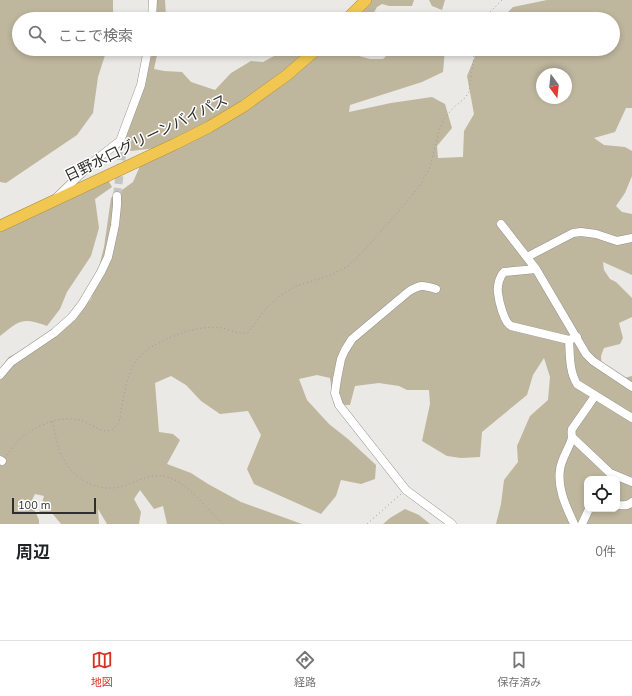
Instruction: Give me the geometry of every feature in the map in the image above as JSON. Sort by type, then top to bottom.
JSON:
[{"type":"highway","points":[[354,12],[366,0]]},
{"type":"highway","name":"日野水口グリーンバイパス","points":[[0,226],[209,127],[244,106],[287,75],[309,56]]},
{"type":"street","points":[[153,12],[154,0]]},
{"type":"street","points":[[54,200],[93,162],[122,144],[141,85],[147,56]]},
{"type":"street","points":[[0,375],[11,362],[54,333],[68,321],[82,304],[108,257],[115,225],[117,205],[116,196]]},
{"type":"street","points":[[501,224],[536,269],[572,338],[593,361],[632,387]]},
{"type":"street","points":[[527,257],[572,233],[581,232],[596,234],[617,241],[632,238]]},
{"type":"street","points":[[536,269],[502,273],[498,293],[506,323],[511,326],[572,338]]},
{"type":"street","points":[[436,289],[423,285],[416,286],[352,339],[341,359],[335,393],[339,405],[406,490],[452,524]]},
{"type":"street","points":[[572,338],[570,364],[577,384],[632,418]]},
{"type":"street","points":[[574,524],[564,501],[559,480],[560,470],[572,437],[572,429],[595,396]]},
{"type":"street","points":[[572,437],[610,472],[632,482]]},
{"type":"street","points":[[620,505],[627,506],[632,502]]},
{"type":"street","points":[[582,524],[588,512]]},
{"type":"path","points":[[490,12],[502,0]]},
{"type":"path","points":[[1,460],[20,440],[35,428],[52,422],[66,419],[78,419],[102,431],[107,432],[113,430],[119,423],[129,376],[133,365],[146,351],[162,341],[183,332],[208,327],[221,328],[243,334],[248,333],[266,308],[280,296],[296,286],[331,275],[348,266],[359,256],[421,184],[430,167],[439,130],[444,119],[469,92],[474,56]]},
{"type":"path","points":[[52,422],[59,450],[67,464],[81,479],[94,486],[110,488],[120,487],[152,476],[167,477],[183,486],[222,524]]},
{"type":"path","points":[[367,524],[406,490]]},
{"type":"shaded area","points":[[0,0],[113,0],[113,12],[12,12],[12,56],[105,56],[98,77],[93,113],[77,135],[6,183],[0,182]]},
{"type":"shaded area","points":[[155,0],[165,0],[166,12],[155,12]]},
{"type":"shaded area","points":[[371,0],[414,0],[412,6],[389,6],[382,4],[377,7],[374,12],[359,12]]},
{"type":"shaded area","points":[[429,0],[445,0],[442,10],[432,6]]},
{"type":"shaded area","points":[[547,0],[632,0],[632,108],[626,108],[615,132],[594,138],[604,145],[625,147],[632,151],[632,176],[625,193],[616,206],[622,212],[632,214],[632,275],[603,262],[604,270],[610,279],[616,282],[632,298],[632,317],[619,323],[623,338],[620,344],[604,348],[601,356],[602,371],[616,380],[632,376],[632,524],[496,524],[501,504],[504,480],[518,462],[517,446],[530,416],[548,400],[550,377],[544,358],[533,375],[527,395],[482,432],[480,457],[461,458],[447,456],[422,441],[430,404],[429,390],[407,390],[399,386],[379,383],[355,386],[350,405],[334,405],[330,378],[317,375],[299,379],[307,400],[329,424],[376,465],[375,479],[361,484],[341,480],[336,496],[321,514],[254,484],[247,469],[261,435],[248,411],[220,414],[201,401],[186,385],[171,376],[155,383],[159,432],[173,434],[180,440],[167,464],[191,473],[241,502],[302,524],[167,524],[163,506],[154,509],[140,490],[134,499],[141,512],[139,524],[107,524],[98,509],[99,524],[61,524],[52,513],[39,513],[44,496],[35,494],[31,502],[39,520],[39,524],[0,524],[0,369],[9,357],[60,331],[91,299],[104,247],[111,198],[133,182],[140,166],[168,151],[310,56],[359,56],[370,59],[383,59],[386,56],[444,56],[443,72],[422,82],[350,105],[349,112],[391,103],[432,97],[445,104],[452,128],[437,146],[438,158],[463,157],[464,131],[474,114],[467,76],[475,56],[620,56],[620,12],[508,12],[513,7]]},
{"type":"shaded area","points":[[152,56],[157,56],[154,69],[182,72],[191,82],[215,90],[231,73],[251,61],[263,62],[274,56],[303,56],[275,80],[238,106],[156,148],[131,151],[126,148],[122,140]]},
{"type":"shaded area","points":[[108,180],[112,187],[95,199],[99,228],[91,256],[67,292],[60,309],[47,326],[26,321],[17,323],[0,336],[0,232]]},
{"type":"shaded area","points":[[405,509],[419,515],[430,524],[383,524]]},
{"type":"tunnel","points":[[117,196],[123,146]]}]
